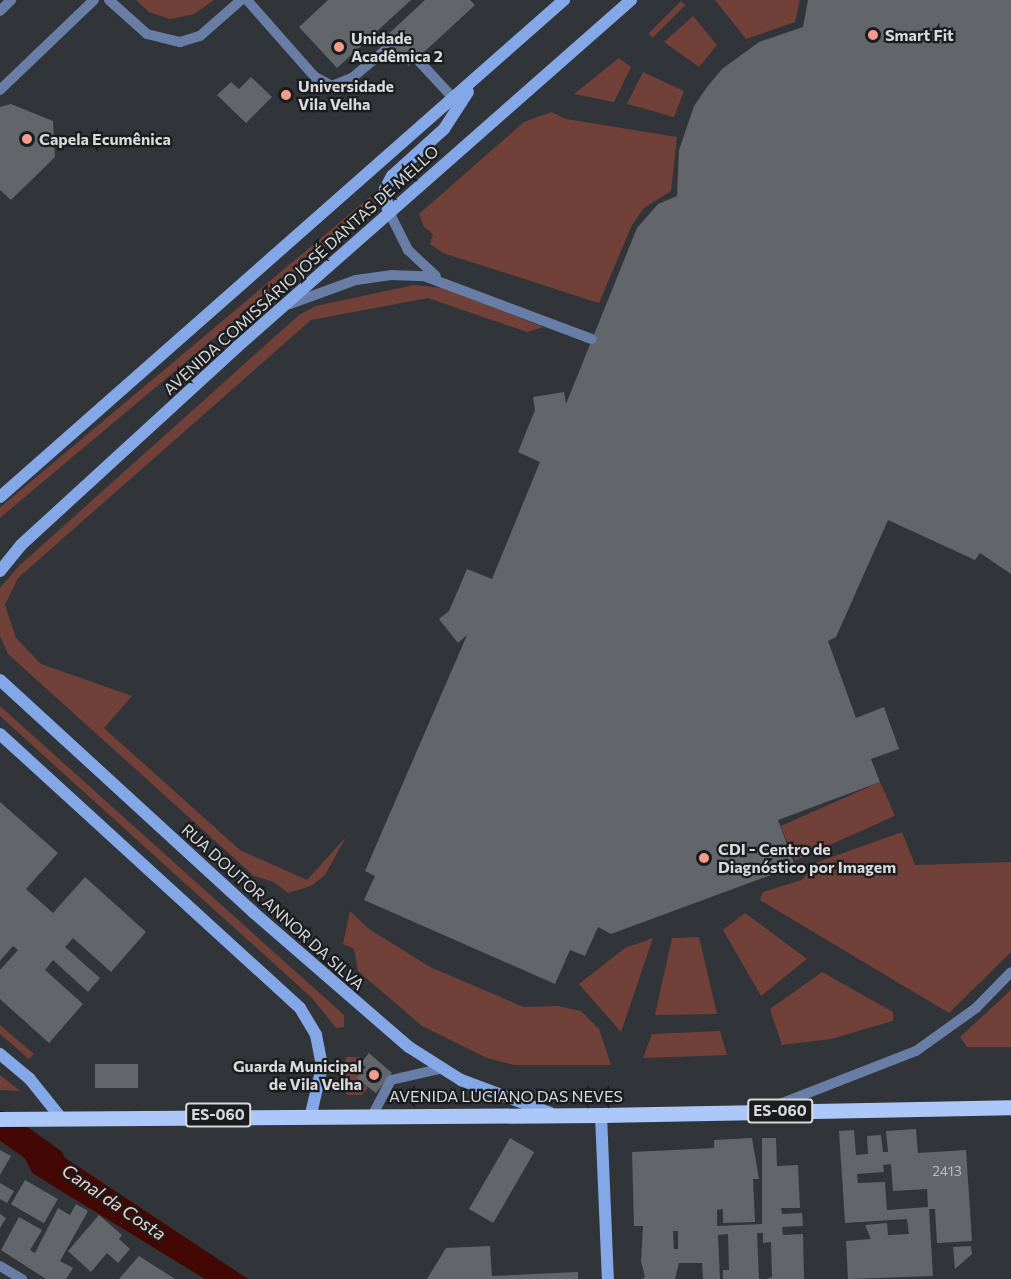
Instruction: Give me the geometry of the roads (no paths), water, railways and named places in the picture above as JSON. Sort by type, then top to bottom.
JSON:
[{"type":"main road","name":"AVENIDA COMISSÁRIO JOSÉ DANTAS DE MELLO","points":[[0,497],[471,86],[564,0]]},
{"type":"main road","name":"AVENIDA COMISSÁRIO JOSÉ DANTAS DE MELLO","points":[[0,571],[21,545],[388,210],[631,0]]},
{"type":"main road","points":[[388,210],[384,189],[392,176],[444,129],[471,86]]},
{"type":"main road","name":"RUA DOUTOR ANNOR DA SILVA","points":[[0,680],[124,796],[371,1017],[440,1069],[554,1114]]},
{"type":"main road","points":[[0,734],[300,1008],[316,1035],[322,1067],[311,1114]]},
{"type":"main road","points":[[0,1054],[29,1078],[61,1118]]},
{"type":"main road","name":"AVENIDA LUCIANO DAS NEVES","points":[[0,1119],[311,1114],[601,1115],[1011,1107]]},
{"type":"main road","points":[[601,1115],[608,1279]]},
{"type":"lane","points":[[0,11],[11,0]]},
{"type":"lane","points":[[0,90],[94,0]]},
{"type":"lane","points":[[109,0],[147,34],[180,42],[200,36],[241,0]]},
{"type":"lane","points":[[247,0],[315,77],[332,87],[352,78],[390,46]]},
{"type":"lane","points":[[417,59],[455,100]]},
{"type":"lane","points":[[388,210],[408,250],[447,283]]},
{"type":"lane","points":[[279,309],[332,286],[376,276],[407,274],[447,283],[592,339]]},
{"type":"lane","points":[[759,1112],[916,1052],[976,1008],[1011,972]]},
{"type":"lane","points":[[373,1114],[391,1080],[440,1069]]},
{"type":"lane","points":[[0,1266],[22,1279]]},
{"type":"water","points":[[4,1140],[38,1140],[248,1279],[205,1279],[32,1173],[23,1154]]},
{"type":"waterway","name":"Canal da Costa","points":[[0,1124],[51,1160]]},
{"type":"place","name":"Smart Fit","points":[[873,35]]},
{"type":"place","name":"Unidade Acadêmica 2","points":[[339,47]]},
{"type":"place","name":"Universidade Vila Velha","points":[[286,95]]},
{"type":"place","name":"Capela Ecumênica","points":[[27,139]]},
{"type":"place","name":"CDI - Centro de Diagnóstico por Imagem","points":[[704,858]]},
{"type":"place","name":"Guarda Municipal de Vila Velha","points":[[374,1075]]}]
